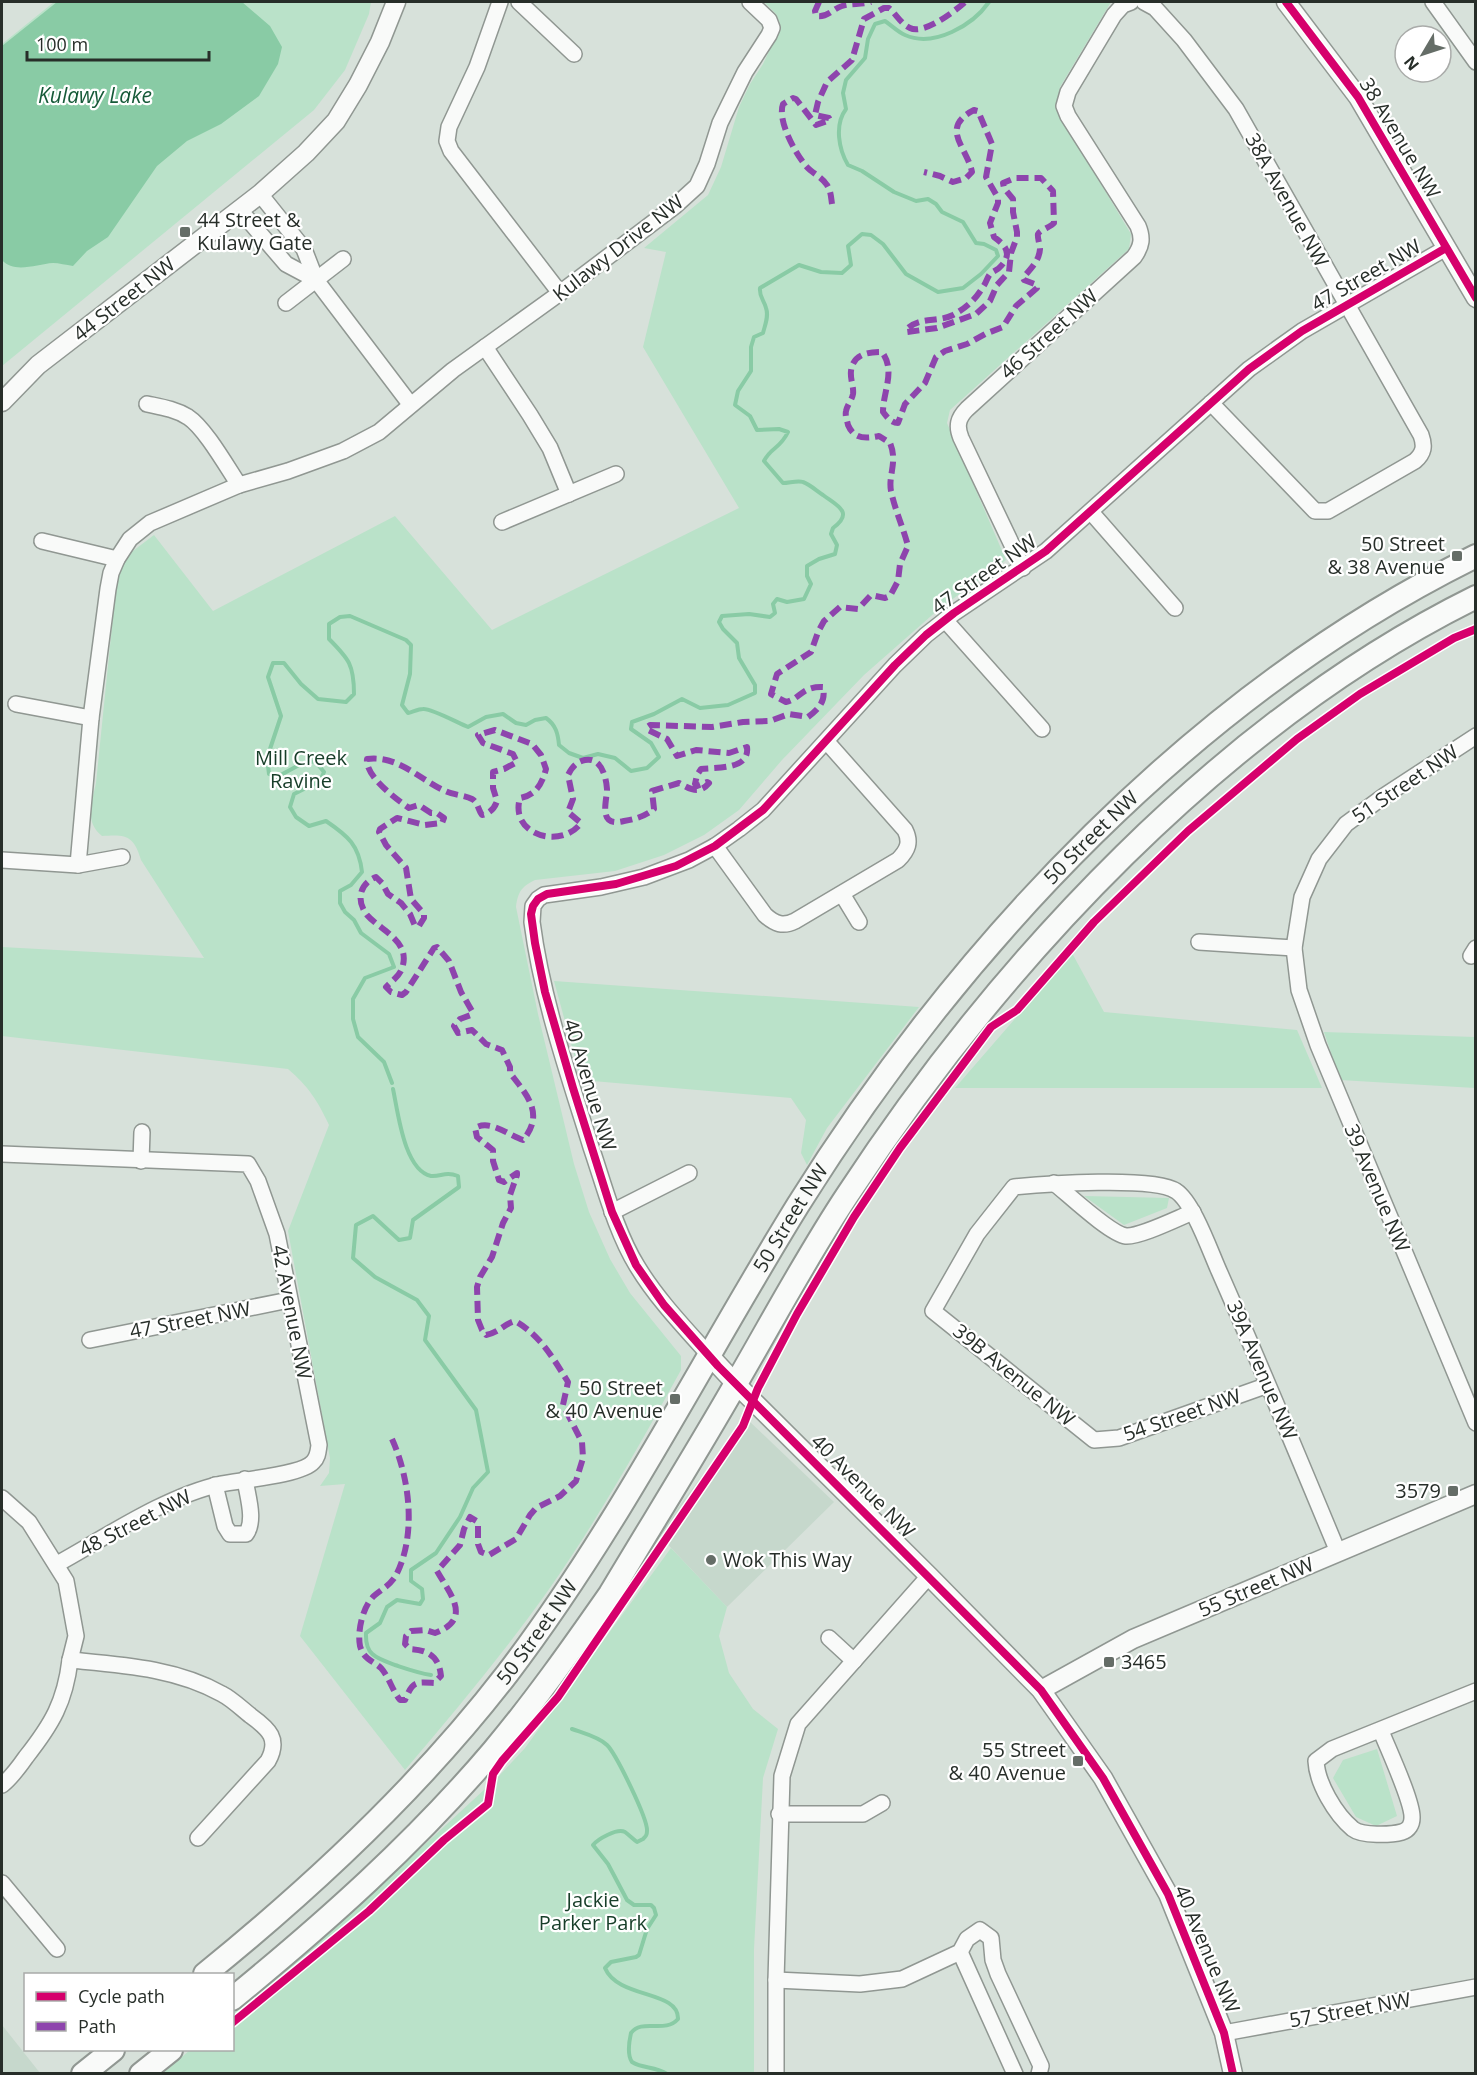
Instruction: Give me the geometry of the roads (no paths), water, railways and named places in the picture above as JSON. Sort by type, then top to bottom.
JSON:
[{"type":"main road","name":"50 Street NW","points":[[206,1973],[303,1892],[364,1835],[460,1731],[504,1678],[588,1561],[797,1207],[868,1101],[931,1015],[1020,911],[1119,810],[1173,762],[1274,680],[1382,606],[1476,556]]},
{"type":"main road","points":[[1447,611],[1465,589],[1476,582]]},
{"type":"main road","name":"50 Street NW","points":[[234,1997],[359,1891],[453,1796],[494,1750],[566,1656],[610,1594],[835,1215],[923,1087],[992,999],[1074,907],[1126,854],[1174,810],[1274,726],[1342,676],[1447,611],[1476,597]]},
{"type":"main road","points":[[83,2073],[110,2051]]},
{"type":"main road","points":[[141,2073],[168,2051]]},
{"type":"street","name":"44 Street NW","points":[[2,402],[39,364],[260,194],[306,153],[336,121],[358,86],[396,2]]},
{"type":"street","points":[[500,2],[477,67],[449,127],[447,141],[451,151],[560,293]]},
{"type":"street","points":[[519,2],[574,54]]},
{"type":"street","name":"Kulawy Drive NW","points":[[78,865],[91,718],[108,589],[117,559],[130,539],[150,523],[239,484],[288,471],[343,451],[379,432],[410,404],[675,206],[697,186],[707,164],[720,123],[745,72],[770,35],[772,28],[769,20],[750,2]]},
{"type":"street","name":"38A Avenue NW","points":[[1144,2],[1155,8],[1184,40],[1231,101],[1421,435],[1424,446],[1415,461],[1329,511],[1315,511],[1211,403]]},
{"type":"street","name":"38 Avenue NW","points":[[1286,2],[1358,97],[1476,298]]},
{"type":"street","points":[[1433,2],[1476,63]]},
{"type":"street","name":"46 Street NW","points":[[1023,568],[961,438],[958,423],[967,409],[1134,256],[1141,244],[1138,226],[1068,116],[1064,106],[1068,92],[1114,15],[1127,3]]},
{"type":"street","points":[[260,194],[304,249],[316,280],[410,404]]},
{"type":"street","points":[[239,209],[286,264],[316,280]]},
{"type":"street","name":"47 Street NW","points":[[538,899],[552,893],[601,887],[644,877],[676,866],[715,846],[763,810],[895,665],[945,620],[1023,568],[1091,512],[1249,369],[1279,346],[1446,248]]},
{"type":"street","points":[[286,303],[343,259]]},
{"type":"street","points":[[485,347],[550,448],[569,494]]},
{"type":"street","points":[[147,404],[176,411],[190,418],[239,484]]},
{"type":"street","points":[[502,522],[616,474]]},
{"type":"street","points":[[1091,512],[1175,608]]},
{"type":"street","points":[[42,540],[117,559]]},
{"type":"street","name":"47 Street NW","points":[[945,620],[1042,729]]},
{"type":"street","points":[[16,704],[91,718]]},
{"type":"street","name":"51 Street NW","points":[[1302,897],[1318,859],[1346,824],[1384,796],[1476,736]]},
{"type":"street","points":[[715,846],[765,915],[778,924],[789,924],[795,921],[898,860],[909,844],[902,825],[827,742]]},
{"type":"street","points":[[2,860],[78,865],[122,857]]},
{"type":"street","points":[[842,894],[859,922]]},
{"type":"street","name":"39 Avenue NW","points":[[1302,897],[1294,948],[1299,990],[1318,1045],[1476,1423]]},
{"type":"street","name":"40 Avenue NW","points":[[538,899],[531,914],[545,992],[612,1212],[636,1265],[664,1305],[736,1384],[1041,1690],[1103,1778],[1168,1894],[1224,2033],[1233,2073]]},
{"type":"street","points":[[1200,942],[1294,948]]},
{"type":"street","points":[[2,1155],[141,1161],[142,1132]]},
{"type":"street","name":"42 Avenue NW","points":[[141,1161],[248,1164],[258,1180],[277,1234],[319,1445],[318,1456],[313,1464]]},
{"type":"street","points":[[612,1212],[689,1173]]},
{"type":"street","points":[[1054,1183],[1108,1227],[1125,1236],[1140,1233],[1193,1212]]},
{"type":"street","name":"39A Avenue NW","points":[[1054,1183],[1157,1185],[1166,1186],[1178,1192],[1193,1212],[1338,1551]]},
{"type":"street","name":"39B Avenue NW","points":[[1054,1183],[1014,1187],[977,1234],[933,1311],[1094,1440]]},
{"type":"street","name":"47 Street NW","points":[[90,1340],[289,1300]]},
{"type":"street","name":"54 Street NW","points":[[1094,1440],[1119,1438],[1268,1385]]},
{"type":"street","name":"48 Street NW","points":[[57,1564],[190,1492],[244,1479],[297,1472],[313,1464]]},
{"type":"street","name":"48 Street NW","points":[[215,1485],[225,1526],[230,1534],[246,1534],[251,1527],[251,1520],[244,1479]]},
{"type":"street","name":"55 Street NW","points":[[1041,1690],[1133,1639],[1476,1494]]},
{"type":"street","points":[[2,1498],[28,1521],[57,1564],[66,1581],[76,1636],[63,1698],[52,1722],[22,1763],[2,1785]]},
{"type":"street","points":[[776,2073],[779,1814],[782,1776],[798,1724],[929,1576]]},
{"type":"street","points":[[829,1638],[854,1660]]},
{"type":"street","points":[[70,1660],[154,1670],[191,1680],[223,1694],[267,1730],[274,1749],[268,1761],[198,1838]]},
{"type":"street","points":[[1381,1731],[1410,1805],[1412,1822],[1403,1832],[1365,1834],[1353,1828],[1342,1818],[1322,1783],[1316,1761],[1332,1749],[1476,1691]]},
{"type":"street","points":[[779,1814],[862,1814],[882,1803]]},
{"type":"street","points":[[2,1883],[57,1949]]},
{"type":"street","points":[[776,1980],[860,1984],[902,1979],[960,1952],[968,1939],[981,1930],[991,1938],[993,1960],[1041,2066],[1039,2073]]},
{"type":"street","points":[[960,1952],[1014,2073]]},
{"type":"street","name":"57 Street NW","points":[[1224,2033],[1476,1987]]},
{"type":"water","name":"Kulawy Lake","points":[[57,2],[242,2],[270,26],[282,47],[278,64],[259,96],[221,124],[187,141],[157,166],[108,237],[87,251],[73,266],[53,263],[13,267],[2,260],[2,46]]},
{"type":"waterway","points":[[392,1083],[384,1062],[358,1037],[353,1019],[353,999],[365,978],[394,967],[389,954],[361,933],[340,903],[340,891],[351,885],[362,872],[358,855],[351,842],[334,826],[326,821],[309,826],[296,817],[290,807],[294,794],[320,781],[324,772],[315,761],[301,764],[277,777],[269,774],[267,758],[281,716],[268,677],[273,663],[284,663],[301,684],[318,699],[346,702],[354,694],[353,676],[346,658],[329,639],[329,624],[340,617],[350,616],[406,640],[411,645],[410,674],[402,705],[408,713],[427,709],[468,727],[486,717],[503,714],[516,723],[526,725],[546,718],[556,730],[559,745],[569,753],[583,758],[598,754],[615,758],[631,771],[647,768],[659,757],[651,743],[631,729],[632,722],[654,714],[682,699],[700,708],[728,705],[755,693],[755,685],[739,658],[737,643],[719,622],[722,616],[749,614],[770,617],[775,613],[773,604],[777,599],[787,602],[804,599],[811,584],[807,576],[807,566],[835,554],[837,545],[831,534],[833,528],[843,518],[843,513],[838,506],[805,483],[799,481],[783,483],[764,461],[788,432],[779,429],[757,430],[750,416],[735,405],[738,391],[751,371],[751,347],[754,337],[763,333],[766,320],[767,311],[760,288],[799,265],[821,272],[842,273],[851,265],[848,246],[862,234],[871,235],[883,244],[906,274],[938,292],[963,288],[981,274],[998,256],[996,250],[976,243],[963,222],[942,212],[928,199],[916,201],[894,192],[862,171],[848,165],[839,137],[840,122],[846,109],[843,93],[846,80],[865,58],[868,39],[875,24],[885,21],[902,34],[928,39],[963,26],[982,11],[989,2]]},
{"type":"waterway","points":[[393,1089],[400,1125],[408,1152],[414,1163],[431,1176],[450,1174],[458,1176],[459,1187],[413,1220],[410,1238],[399,1240],[373,1216],[356,1225],[353,1258],[375,1277],[417,1300],[429,1316],[425,1340],[476,1410],[488,1472],[473,1488],[460,1517],[436,1553],[411,1570],[411,1581],[422,1589],[423,1599],[420,1604],[397,1600],[387,1607],[380,1623],[366,1633],[367,1646],[377,1658],[431,1675]]},
{"type":"waterway","points":[[572,1729],[595,1737],[607,1745],[631,1787],[646,1824],[646,1835],[637,1842],[622,1831],[608,1835],[593,1845],[608,1864],[627,1900],[634,1905],[651,1905],[654,1908],[656,1915],[647,1929],[639,1955],[611,1962],[605,1968],[612,1978],[622,1985],[659,1998],[676,2010],[678,2019],[673,2023],[641,2027],[631,2033],[630,2040],[629,2052],[632,2062],[667,2074]]},
{"type":"place","name":"44 Street & Kulawy Gate","points":[[185,232]]},
{"type":"place","name":"50 Street & 38 Avenue","points":[[1457,556]]},
{"type":"place","name":"50 Street & 40 Avenue","points":[[675,1399]]},
{"type":"place","name":"3579","points":[[1453,1491]]},
{"type":"place","name":"Wok This Way","points":[[711,1560]]},
{"type":"place","name":"3465","points":[[1109,1662]]},
{"type":"place","name":"55 Street & 40 Avenue","points":[[1078,1761]]},
{"type":"park label","name":"Mill Creek Ravine","points":[[301,770]]},
{"type":"park label","name":"Jackie Parker Park","points":[[593,1912]]}]
